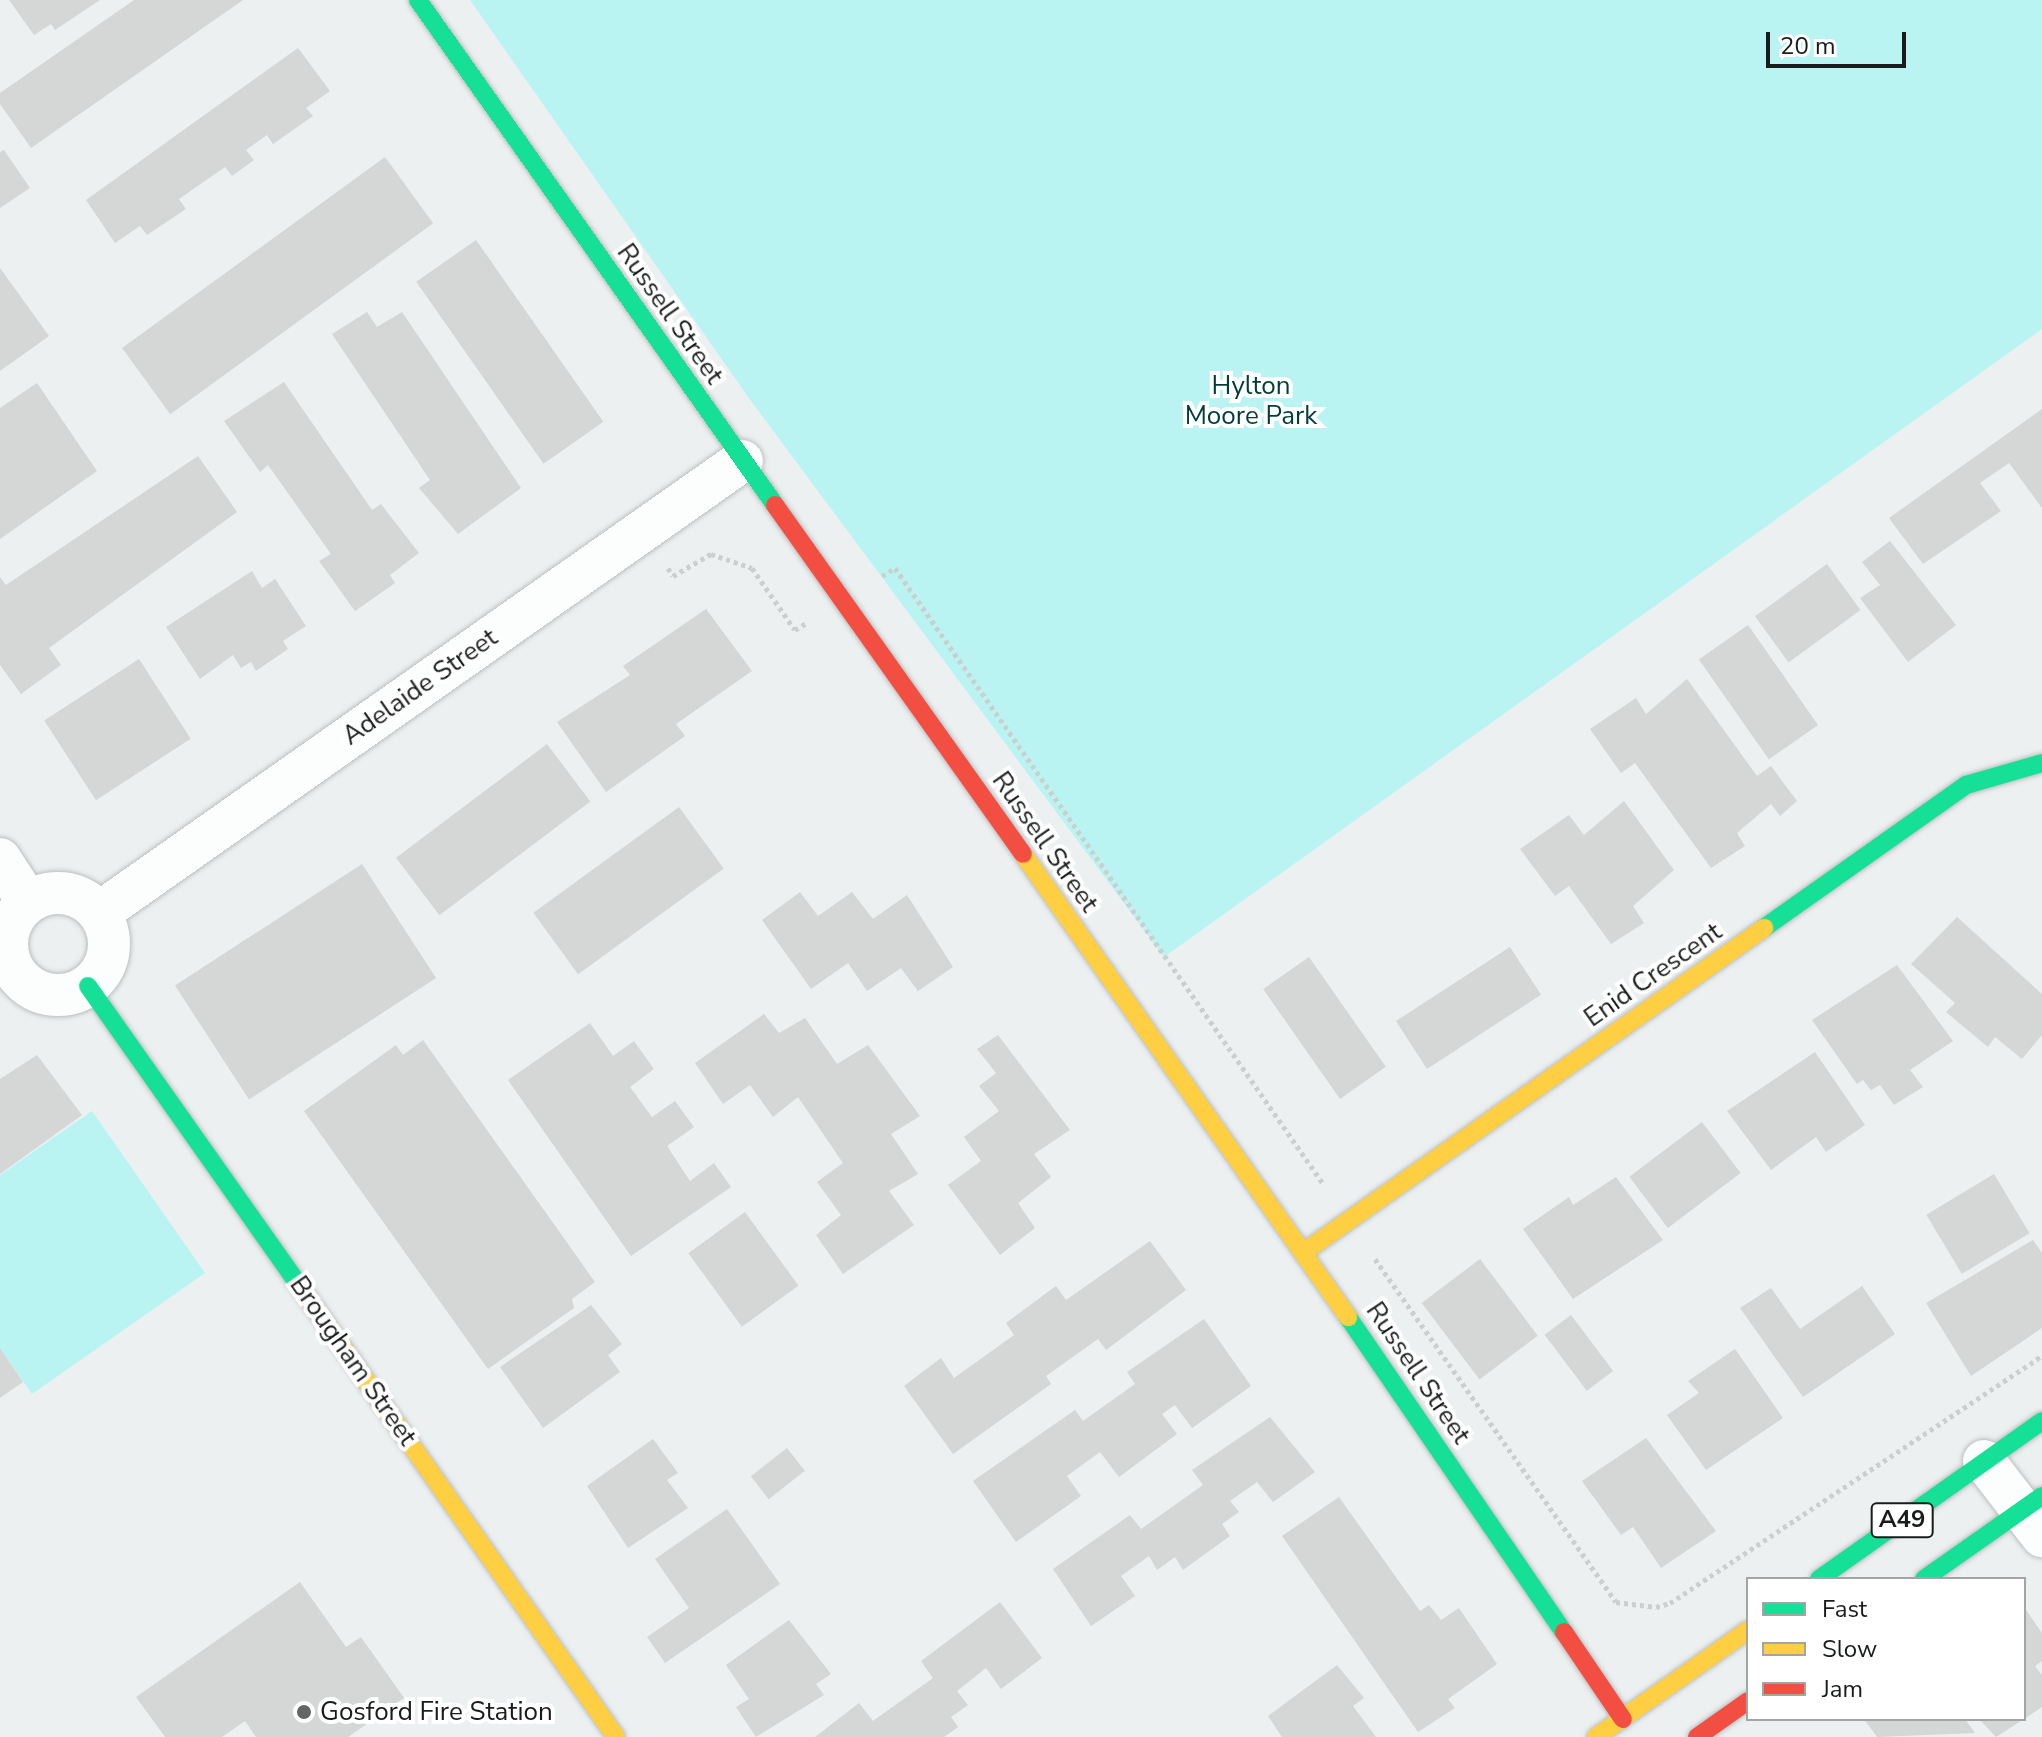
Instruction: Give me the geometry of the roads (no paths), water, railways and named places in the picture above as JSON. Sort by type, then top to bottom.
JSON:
[{"type":"main road","name":"Russell Street","points":[[418,0],[1304,1252],[1623,1719]]},
{"type":"main road","name":"Enid Crescent","points":[[1304,1252],[1966,785],[2042,763]]},
{"type":"main road","name":"Brougham Street","points":[[88,986],[616,1737]]},
{"type":"main road","name":"A49","points":[[1822,1577],[2042,1421]]},
{"type":"main road","name":"A49","points":[[1927,1577],[2035,1514]]},
{"type":"main road","points":[[1596,1737],[1746,1631]]},
{"type":"main road","points":[[1697,1737],[1746,1702]]},
{"type":"street","name":"Adelaide Street","points":[[99,913],[742,461]]},
{"type":"street","points":[[0,859],[28,902]]},
{"type":"street","points":[[58,893],[74,895],[99,913],[106,928],[107,960],[88,986],[73,993],[41,993],[8,980],[9,927],[28,902],[58,893]]},
{"type":"street","points":[[1984,1461],[2035,1514]]},
{"type":"place","name":"Gosford Fire Station","points":[[304,1712]]},
{"type":"park label","name":"Hylton Moore Park","points":[[1251,401]]}]
